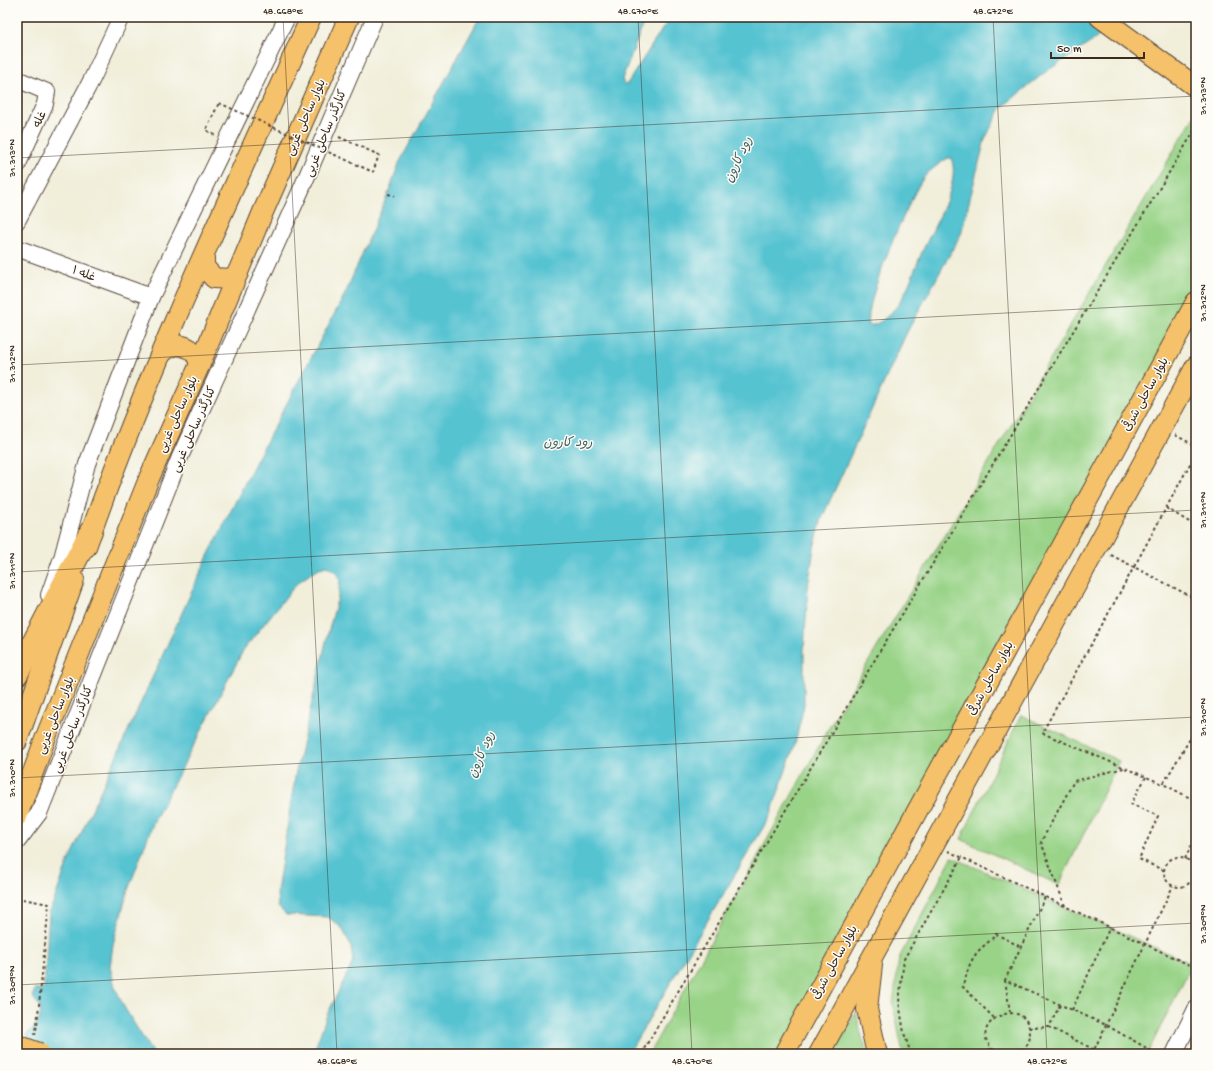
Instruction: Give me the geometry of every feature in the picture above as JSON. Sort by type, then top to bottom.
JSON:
[{"type":"highway","points":[[17,674],[91,531]]},
{"type":"main road","points":[[17,741],[112,472],[204,256],[311,17]]},
{"type":"main road","name":"بلوار ساحلی غربی","points":[[17,816],[44,741],[150,476],[200,364],[349,17]]},
{"type":"main road","points":[[1100,17],[1196,87]]},
{"type":"main road","points":[[1121,17],[1196,71]]},
{"type":"main road","points":[[204,256],[204,267],[214,278],[230,279],[238,273]]},
{"type":"main road","name":"بلوار ساحلی شرقی","points":[[784,1054],[1196,302]]},
{"type":"main road","points":[[162,353],[175,345],[185,346],[193,351],[200,364]]},
{"type":"main road","points":[[819,1054],[1196,366]]},
{"type":"main road","points":[[1112,454],[1139,470]]},
{"type":"main road","points":[[873,956],[867,1009],[877,1054]]},
{"type":"street","points":[[17,221],[92,79],[121,17]]},
{"type":"street","points":[[29,650],[62,558],[87,464],[152,297],[287,17]]},
{"type":"street","name":"کنارگذر ساحلی غربی","points":[[17,842],[39,813],[180,457],[301,190],[375,17]]},
{"type":"street","name":"غله","points":[[17,79],[47,92],[45,104],[24,133],[17,166]]},
{"type":"street","name":"غله ۱","points":[[17,248],[152,297]]},
{"type":"street","points":[[1174,1054],[1196,1009]]},
{"type":"path","points":[[206,130],[219,104],[373,172],[379,155],[326,131]]},
{"type":"path","points":[[641,1054],[880,651],[1196,128]]},
{"type":"path","points":[[388,194],[395,196]]},
{"type":"path","points":[[1162,428],[1196,446]]},
{"type":"path","points":[[1196,453],[1042,733],[1163,784],[1196,801]]},
{"type":"path","points":[[1166,508],[1196,526]]},
{"type":"path","points":[[1097,546],[1196,599]]},
{"type":"path","points":[[1192,597],[1196,590]]},
{"type":"path","points":[[1163,784],[1196,729]]},
{"type":"path","points":[[1065,906],[1041,842],[1074,781],[1125,768]]},
{"type":"path","points":[[1146,777],[1131,804],[1158,816],[1139,859],[1165,871]]},
{"type":"path","points":[[1185,859],[1196,835]]},
{"type":"path","points":[[934,845],[1196,968]]},
{"type":"path","points":[[911,1054],[904,1033],[899,1002],[904,959],[962,857]]},
{"type":"path","points":[[1176,858],[1185,859],[1192,865],[1195,877],[1185,886],[1173,886],[1165,877],[1165,871],[1170,860],[1176,858]]},
{"type":"path","points":[[1092,1054],[1173,886]]},
{"type":"path","points":[[1010,1013],[1005,980],[1045,897]]},
{"type":"path","points":[[17,898],[49,904],[38,1025],[30,1047]]},
{"type":"path","points":[[1072,1010],[1110,927]]},
{"type":"path","points":[[994,1018],[962,986],[973,958],[996,934],[1021,947]]},
{"type":"path","points":[[1005,980],[1106,1025],[1158,1054]]},
{"type":"path","points":[[1049,1027],[1060,1005]]},
{"type":"path","points":[[998,1054],[991,1049],[987,1041],[986,1033],[989,1024],[994,1018],[1002,1014],[1010,1013],[1022,1018],[1029,1028],[1030,1036],[1027,1045],[1017,1054]]},
{"type":"path","points":[[1029,1028],[1049,1027],[1103,1054]]},
{"type":"path","points":[[978,1054],[991,1049]]},
{"type":"path","points":[[1022,1051],[1026,1054]]},
{"type":"green space","points":[[1196,113],[1196,303],[784,1054],[649,1054],[831,724],[1019,412]]},
{"type":"green space","points":[[38,648],[17,713],[17,688]]},
{"type":"green space","points":[[1021,715],[1119,761],[1059,885],[961,839]]},
{"type":"green space","points":[[952,857],[1192,964],[1147,1054],[903,1054],[893,1004],[899,958]]},
{"type":"green space","points":[[856,1012],[861,1034],[868,1054],[833,1054]]},
{"type":"water","name":"رود کارون","points":[[480,17],[646,17],[622,79],[624,84],[627,84],[670,17],[1120,17],[1093,41],[1044,73],[1001,108],[985,139],[961,234],[907,332],[822,518],[814,548],[808,587],[804,650],[804,705],[795,744],[770,816],[628,1054],[313,1054],[327,1015],[353,962],[351,946],[342,928],[328,917],[286,915],[278,907],[277,892],[296,771],[328,633],[338,597],[340,581],[336,572],[327,566],[319,568],[297,583],[244,649],[154,821],[128,890],[113,944],[110,967],[115,987],[124,1007],[153,1054],[24,1054],[27,1034],[32,1030],[40,1017],[37,1002],[32,997],[35,989],[41,990],[44,988],[49,914],[68,862],[207,558],[256,461],[345,294],[388,194],[399,163]],"holes":[[[948,158],[951,158],[953,180],[949,193],[907,288],[899,304],[891,312],[878,323],[869,325],[869,313],[879,275],[897,230],[915,192],[924,177],[930,171]]]}]
